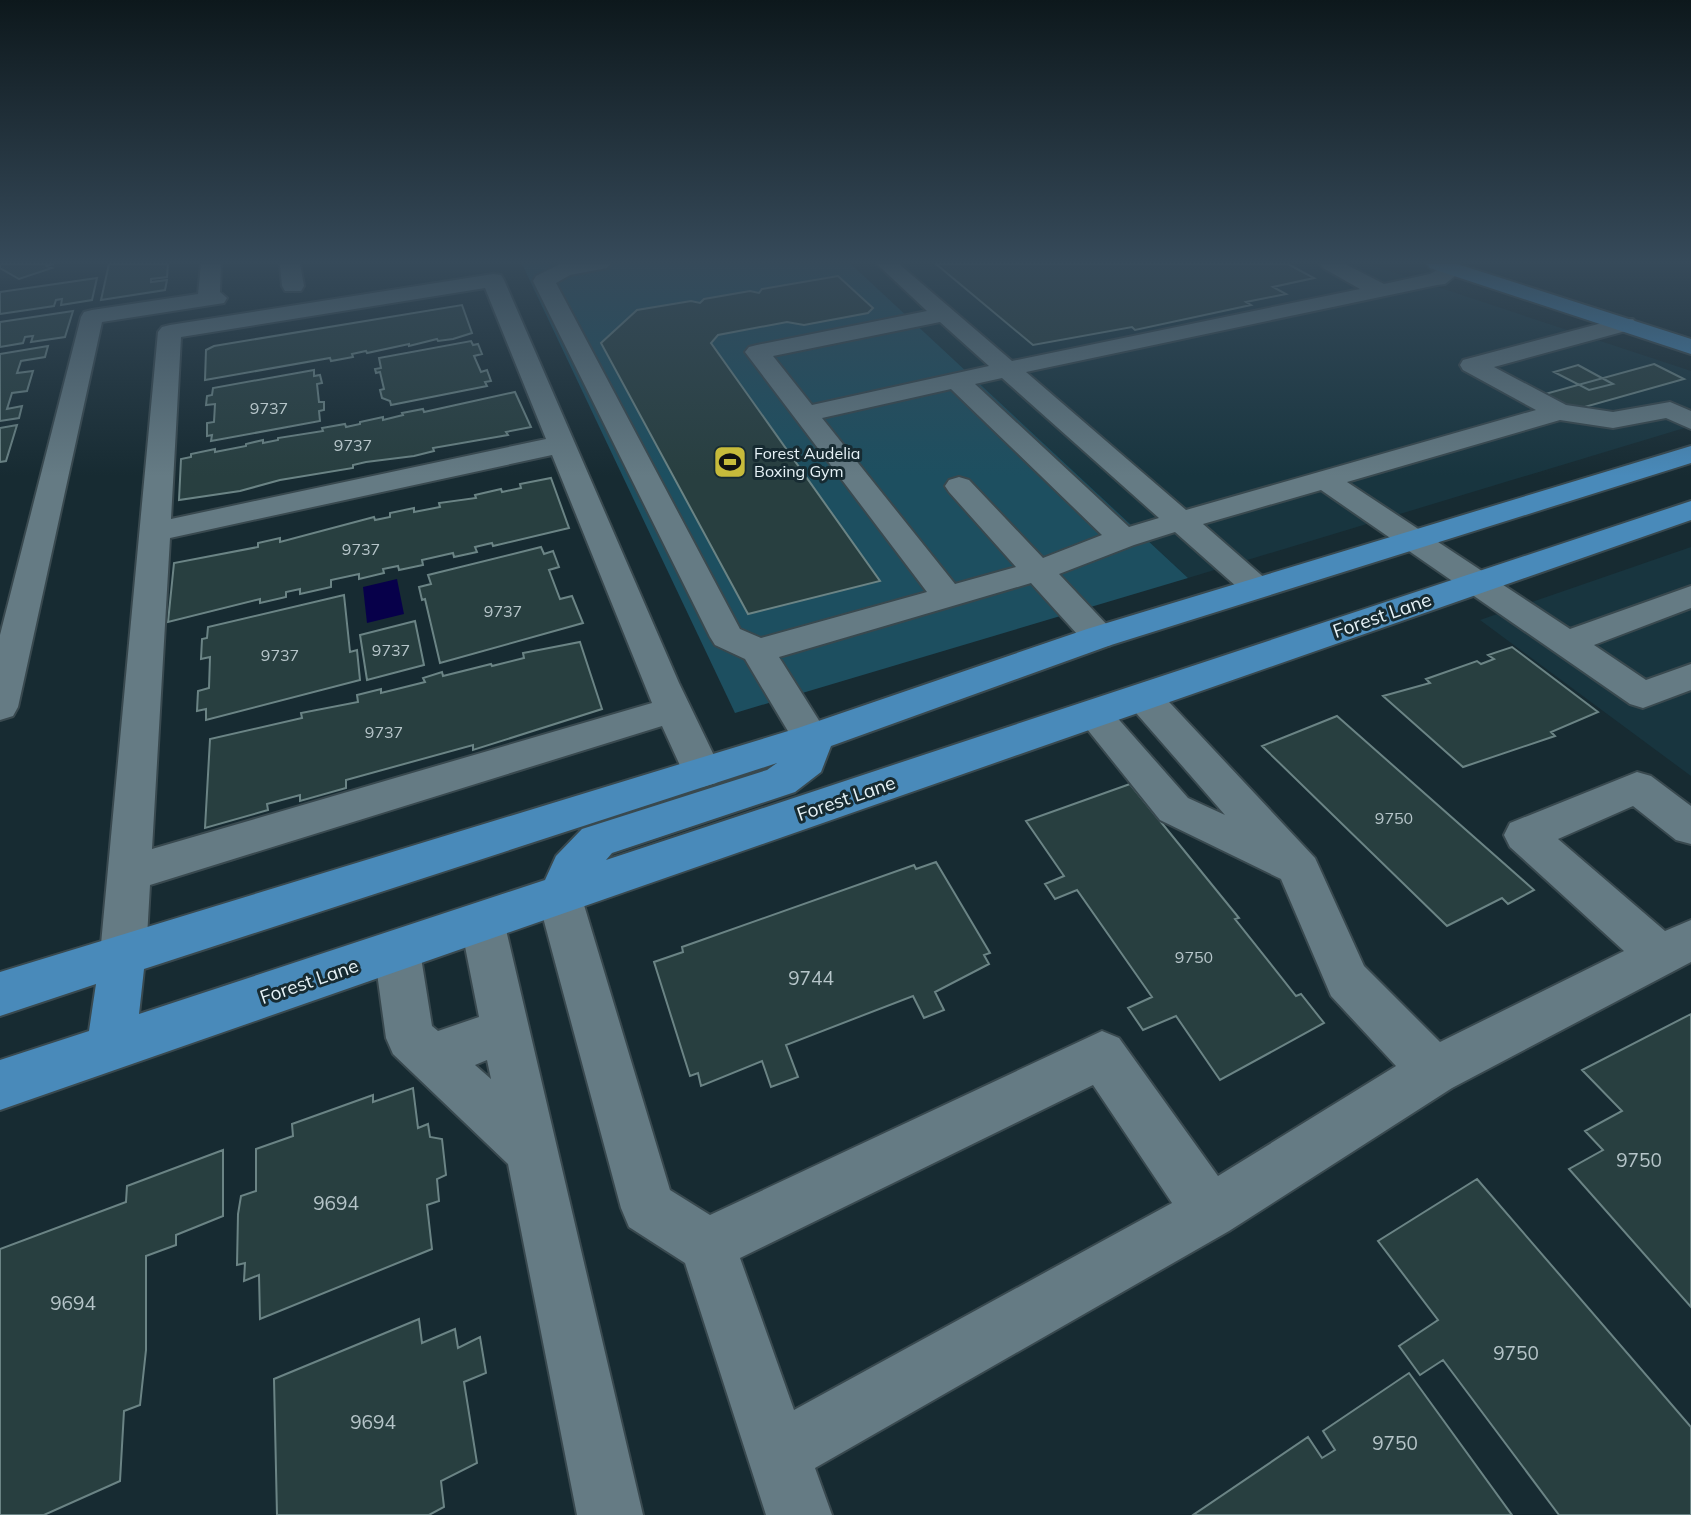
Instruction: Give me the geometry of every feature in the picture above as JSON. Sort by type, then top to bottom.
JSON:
[{"type":"main road","points":[[1656,335],[1691,347]]},
{"type":"main road","points":[[0,994],[811,738],[1098,637],[1691,454]]},
{"type":"main road","name":"Forest Lane","points":[[0,1085],[1691,510]]},
{"type":"main road","points":[[559,895],[570,869],[597,841],[781,781],[807,762],[811,738]]},
{"type":"main road","points":[[111,1048],[123,955]]},
{"type":"lane","points":[[0,707],[88,335]]},
{"type":"lane","points":[[123,955],[170,335]]},
{"type":"lane","points":[[516,335],[673,710],[702,772]]},
{"type":"lane","points":[[572,335],[727,637],[758,651],[811,738]]},
{"type":"lane","points":[[843,335],[757,352],[948,597]]},
{"type":"lane","points":[[968,335],[1257,588]]},
{"type":"lane","points":[[805,414],[1171,335]]},
{"type":"lane","points":[[1585,335],[1472,365],[1559,412],[1613,420],[1670,410],[1691,421]]},
{"type":"lane","points":[[956,380],[1123,538]]},
{"type":"lane","points":[[758,651],[1038,570],[1123,538],[1559,412]]},
{"type":"lane","points":[[155,532],[563,444]]},
{"type":"lane","points":[[1325,480],[1643,695],[1691,676]]},
{"type":"lane","points":[[959,486],[1098,637]]},
{"type":"lane","points":[[1567,643],[1691,596]]},
{"type":"lane","points":[[1143,697],[1300,871],[1347,981],[1434,1071]]},
{"type":"lane","points":[[130,873],[673,710]]},
{"type":"lane","points":[[1093,714],[1174,809],[1300,871]]},
{"type":"lane","points":[[778,1454],[1210,1212],[1434,1071],[1676,948],[1525,835],[1637,787],[1691,828]]},
{"type":"lane","points":[[559,895],[648,1208],[707,1245],[799,1515]]},
{"type":"lane","points":[[482,921],[610,1515]]},
{"type":"lane","points":[[397,951],[410,1038],[534,1153]]},
{"type":"lane","points":[[430,1058],[506,1030]]},
{"type":"lane","points":[[707,1245],[1101,1055],[1210,1212]]},
{"type":"shaded area","points":[[556,335],[927,335],[1188,578],[735,713]]},
{"type":"shaded area","points":[[927,335],[1581,335],[1691,371],[1691,426],[1188,578]]},
{"type":"shaded area","points":[[1691,547],[1691,776],[1480,620]]},
{"type":"shaded area","points":[[397,579],[404,614],[367,623],[363,587]]},
{"type":"building","points":[[0,335],[66,335],[65,337],[31,342],[33,336],[25,337],[23,343],[0,347]]},
{"type":"building","points":[[282,335],[467,335],[367,353],[366,351],[352,354],[353,357],[331,361],[330,358],[205,380],[206,350],[214,346]]},
{"type":"building","name":"Forest Audelia Boxing Gym","points":[[610,335],[720,335],[711,343],[880,581],[748,614],[601,343]]},
{"type":"building","points":[[1021,335],[1090,335],[1033,345]]},
{"type":"building","points":[[471,341],[473,345],[478,344],[482,354],[474,356],[481,372],[487,370],[491,381],[485,382],[487,386],[391,405],[390,401],[382,398],[380,390],[384,389],[380,372],[376,373],[375,369],[381,368],[379,358]]},
{"type":"building","points":[[48,346],[45,357],[21,361],[17,373],[33,371],[27,391],[12,393],[7,409],[22,406],[19,418],[0,421],[0,354]]},
{"type":"building","points":[[1654,364],[1684,379],[1574,410],[1545,394]]},
{"type":"building","points":[[1578,365],[1613,384],[1589,390],[1554,372]]},
{"type":"building","points":[[314,370],[314,376],[320,375],[322,383],[317,384],[319,402],[324,402],[324,410],[319,411],[320,421],[211,441],[212,435],[207,436],[207,423],[214,422],[215,404],[206,405],[207,396],[212,395],[213,388]]},
{"type":"building","points":[[515,392],[531,427],[506,432],[508,435],[433,448],[434,451],[414,456],[366,462],[353,465],[353,468],[280,480],[240,491],[179,500],[181,459],[191,457],[191,454],[246,446],[263,440],[263,443],[323,431],[322,428],[345,424],[346,427],[383,417],[383,420],[403,415],[402,413],[423,409],[424,412]]},
{"type":"building","points":[[17,425],[6,461],[0,462],[0,428]]},
{"type":"building","points":[[551,478],[569,528],[493,546],[492,543],[475,547],[477,552],[454,557],[453,553],[422,560],[423,565],[399,570],[398,566],[383,569],[384,573],[359,579],[359,574],[331,580],[331,587],[300,594],[300,589],[286,592],[286,597],[260,603],[260,599],[168,622],[174,563],[258,547],[258,543],[280,538],[280,542],[374,517],[375,520],[390,517],[390,513],[414,508],[414,512],[440,507],[439,503],[476,498],[475,495],[501,489],[502,492],[521,488],[520,484]]},
{"type":"building","points":[[541,547],[544,554],[553,551],[559,567],[549,570],[560,599],[572,596],[583,623],[440,663],[425,599],[422,600],[419,587],[431,584],[428,575]]},
{"type":"building","points":[[344,595],[350,652],[357,650],[360,680],[206,720],[206,709],[197,711],[198,691],[209,688],[210,657],[201,659],[202,639],[207,638],[208,627]]},
{"type":"building","points":[[415,621],[424,665],[367,680],[360,635]]},
{"type":"building","points":[[580,642],[602,709],[473,750],[473,745],[346,780],[346,788],[300,801],[300,795],[267,804],[268,810],[205,828],[210,739],[302,718],[301,713],[358,702],[357,695],[381,689],[381,693],[425,682],[423,678],[442,672],[443,676],[491,664],[492,666],[524,658],[523,653]]},
{"type":"building","points":[[1512,647],[1598,712],[1551,732],[1555,736],[1463,767],[1383,696],[1430,683],[1426,679],[1477,661],[1481,664],[1494,659],[1488,655]]},
{"type":"building","points":[[1337,716],[1534,890],[1508,904],[1502,898],[1447,926],[1262,746]]},
{"type":"building","points":[[1130,784],[1239,918],[1235,919],[1296,996],[1301,994],[1324,1023],[1220,1080],[1176,1016],[1143,1030],[1128,1008],[1152,997],[1077,890],[1055,899],[1045,884],[1064,876],[1026,821]]},
{"type":"building","points":[[936,862],[990,953],[984,955],[989,964],[935,992],[944,1010],[924,1018],[913,996],[786,1045],[798,1077],[771,1087],[762,1061],[701,1086],[698,1073],[690,1076],[654,962],[683,952],[682,947],[914,865],[916,869]]},
{"type":"building","points":[[1691,1014],[1691,1307],[1569,1169],[1603,1150],[1585,1131],[1622,1111],[1582,1070]]},
{"type":"building","points":[[413,1088],[418,1128],[428,1124],[430,1137],[442,1139],[446,1175],[437,1179],[439,1201],[427,1205],[432,1249],[260,1319],[259,1275],[244,1281],[245,1263],[237,1265],[238,1214],[241,1196],[256,1191],[256,1149],[293,1136],[292,1124],[373,1095],[373,1102]]},
{"type":"building","points":[[223,1150],[223,1216],[176,1235],[176,1245],[146,1256],[146,1350],[140,1405],[124,1411],[120,1481],[44,1515],[0,1515],[0,1249],[126,1202],[127,1186]]},
{"type":"building","points":[[1477,1179],[1691,1427],[1691,1515],[1559,1515],[1443,1360],[1420,1375],[1399,1346],[1438,1320],[1378,1241]]},
{"type":"building","points":[[419,1319],[422,1343],[455,1329],[458,1348],[480,1337],[486,1373],[464,1382],[477,1463],[441,1481],[444,1507],[429,1515],[277,1515],[274,1379]]},
{"type":"building","points":[[1409,1373],[1512,1515],[1193,1515],[1308,1437],[1322,1458],[1335,1450],[1323,1431]]},
{"type":"place","name":"Forest Audelia Boxing Gym","points":[[730,462]]}]
